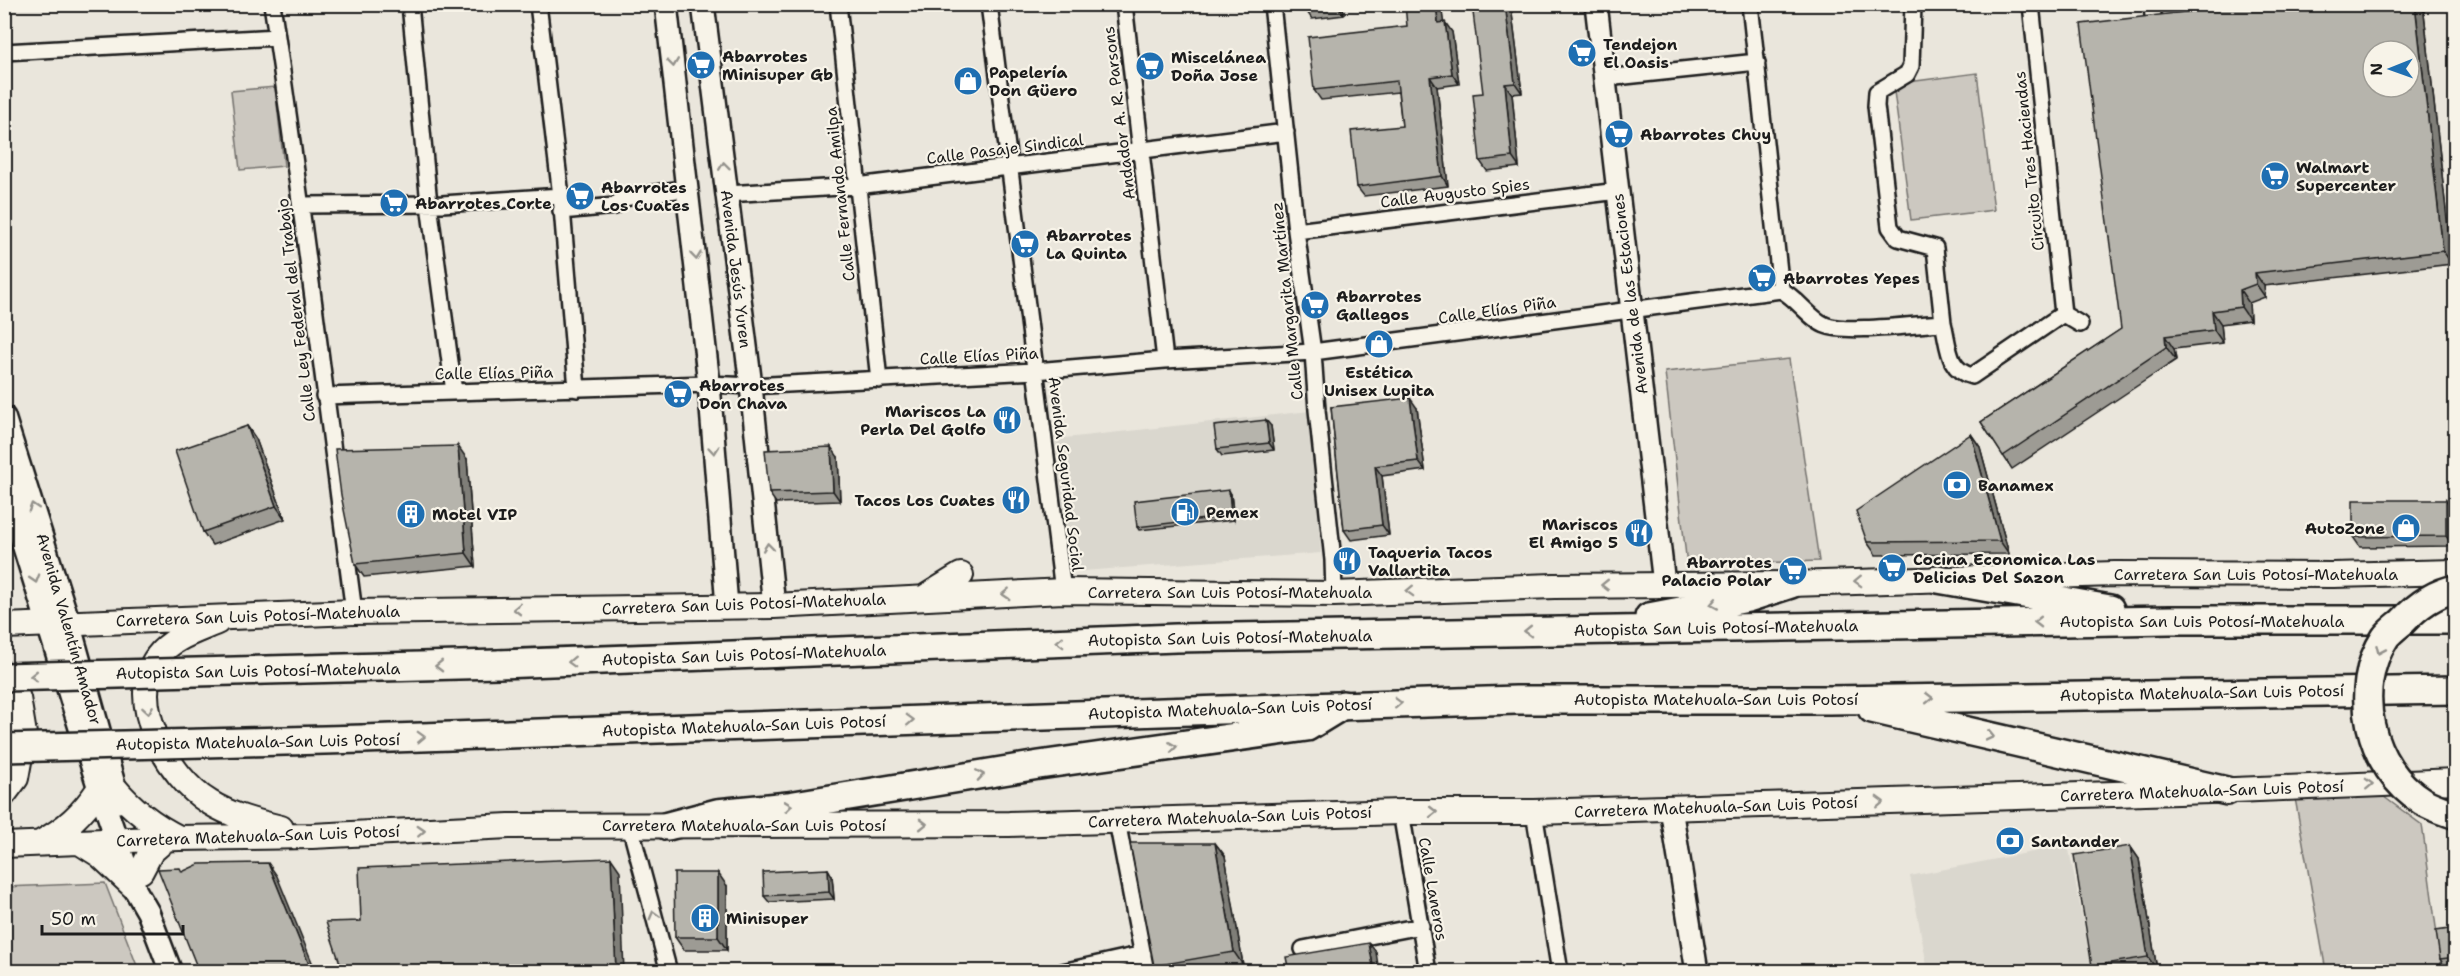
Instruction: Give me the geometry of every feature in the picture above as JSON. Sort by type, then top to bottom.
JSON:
[{"type":"highway","points":[[1938,579],[2170,620]]},
{"type":"highway","points":[[1576,631],[1748,598],[1791,584]]},
{"type":"highway","points":[[2456,589],[2441,592],[2412,611],[2385,638],[2371,671],[2367,708],[2375,744],[2394,776],[2421,800],[2456,815]]},
{"type":"highway","name":"Autopista San Luis Potosí-Matehuala","points":[[4,677],[498,664],[1176,638],[2170,620],[2456,620]]},
{"type":"highway","name":"Autopista Matehuala-San Luis Potosí","points":[[4,748],[363,739],[1516,700],[1830,700],[2456,690]]},
{"type":"highway","points":[[1830,700],[2226,791]]},
{"type":"highway","points":[[668,826],[717,813],[788,806],[1039,765],[1307,727],[1343,705]]},
{"type":"main road","name":"Carretera San Luis Potosí-Matehuala","points":[[4,626],[354,612],[774,606],[1063,591],[1334,594],[2177,573],[2333,575],[2456,572]]},
{"type":"main road","points":[[924,598],[961,576]]},
{"type":"main road","points":[[233,616],[177,639],[157,656],[149,677],[147,701],[151,726],[159,746],[173,768],[207,801],[230,814],[312,836]]},
{"type":"main road","points":[[4,684],[18,698],[24,734],[16,778],[4,794]]},
{"type":"main road","name":"Carretera Matehuala-San Luis Potosí","points":[[4,845],[173,838],[312,836],[509,826],[1117,821],[1401,812],[1534,812],[2226,791],[2456,781]]},
{"type":"main road","points":[[40,843],[70,824],[106,788],[173,838],[150,852],[137,879],[81,843]]},
{"type":"street","name":"Calle Ley Federal del Trabajo","points":[[272,4],[302,205],[324,396],[354,612]]},
{"type":"street","points":[[410,4],[429,204],[454,392]]},
{"type":"street","points":[[538,4],[561,203],[577,389]]},
{"type":"street","points":[[666,4],[709,384],[727,606]]},
{"type":"street","name":"Avenida Jesús Yuren","points":[[703,4],[751,386],[774,606]]},
{"type":"street","name":"Calle Fernando Amilpa","points":[[838,4],[879,380]]},
{"type":"street","name":"Avenida Seguridad Social","points":[[989,4],[1063,591]]},
{"type":"street","name":"Andador A. R. Parsons","points":[[1124,4],[1165,360]]},
{"type":"street","name":"Calle Margarita Martínez","points":[[1272,4],[1296,231],[1313,352],[1317,410],[1334,560],[1334,594]]},
{"type":"street","name":"Avenida de las Estaciones","points":[[1596,4],[1664,584]]},
{"type":"street","points":[[1758,4],[1750,5],[1781,290]]},
{"type":"street","points":[[1913,4],[1911,66],[1906,74],[1877,92],[1876,106],[1890,226],[1898,238],[1935,248],[1943,323],[1954,367],[1961,374],[1972,376],[2063,314],[2080,324]]},
{"type":"street","name":"Circuito Tres Haciendas","points":[[2031,4],[2063,314]]},
{"type":"street","points":[[4,52],[277,37]]},
{"type":"street","points":[[1606,78],[1757,62]]},
{"type":"street","name":"Calle Pasaje Sindical","points":[[727,194],[857,186],[1286,132]]},
{"type":"street","points":[[302,205],[561,203],[615,206],[623,198],[688,188]]},
{"type":"street","name":"Calle Augusto Spies","points":[[1296,231],[1618,191]]},
{"type":"street","points":[[1632,310],[1781,290],[1790,295],[1824,325],[1842,329],[1943,323]]},
{"type":"street","name":"Calle Elías Piña","points":[[324,396],[709,384],[751,386],[1035,371],[1165,360],[1313,352],[1632,310]]},
{"type":"street","name":"Avenida Valentín Amador","points":[[4,417],[106,788],[171,972]]},
{"type":"street","name":"Avenida Valentín Amador","points":[[4,483],[59,623]]},
{"type":"street","points":[[1671,808],[1697,972]]},
{"type":"street","name":"Calle Laneros","points":[[1401,812],[1428,972]]},
{"type":"street","points":[[1534,812],[1560,972]]},
{"type":"street","points":[[1117,821],[1146,972]]},
{"type":"street","points":[[630,826],[669,972]]},
{"type":"street","points":[[1303,948],[1421,926]]},
{"type":"street","points":[[1062,972],[1143,954]]},
{"type":"shaded area","points":[[1977,73],[1994,210],[1911,220],[1893,84]]},
{"type":"shaded area","points":[[275,87],[284,166],[240,170],[231,91]]},
{"type":"shaded area","points":[[1789,359],[1819,561],[1687,565],[1665,372]]},
{"type":"shaded area","name":"Pemex","points":[[1310,411],[1321,553],[1070,572],[1056,439]]},
{"type":"shaded area","points":[[2380,794],[2422,825],[2442,971],[2326,971],[2295,798]]},
{"type":"shaded area","points":[[2068,845],[2093,971],[1928,971],[1910,876]]},
{"type":"shaded area","points":[[105,883],[139,971],[5,971],[5,887]]},
{"type":"building","points":[[1305,4],[1337,4],[1337,5],[1305,9]]},
{"type":"building","points":[[1405,4],[1436,4],[1438,23],[1445,22],[1452,74],[1430,77],[1442,176],[1357,187],[1351,131],[1402,126],[1397,81],[1314,90],[1308,37],[1407,26]]},
{"type":"building","points":[[1472,4],[1505,4],[1515,83],[1505,84],[1512,157],[1480,161],[1473,94],[1483,93]]},
{"type":"building","name":"Walmart Supercenter","points":[[2254,4],[2415,4],[2419,39],[2361,39],[2361,99],[2421,99],[2421,57],[2443,251],[2255,273],[2256,284],[2240,290],[2241,307],[2212,311],[2214,330],[2165,336],[2166,347],[2003,456],[1981,422],[2121,329],[2081,24]]},
{"type":"building","points":[[1410,398],[1418,461],[1375,466],[1382,525],[1344,530],[1331,407]]},
{"type":"building","points":[[1266,420],[1269,443],[1217,449],[1214,426]]},
{"type":"building","points":[[247,426],[276,506],[203,532],[175,451]]},
{"type":"building","name":"Banamex","points":[[1971,434],[2000,541],[1867,542],[1856,511]]},
{"type":"building","name":"Motel VIP","points":[[458,446],[466,553],[355,564],[341,495],[335,449]]},
{"type":"building","points":[[831,447],[833,491],[769,493],[765,450]]},
{"type":"building","name":"Pemex","points":[[1229,490],[1231,516],[1137,527],[1134,501]]},
{"type":"building","name":"AutoZone","points":[[2353,500],[2446,500],[2446,536],[2353,537]]},
{"type":"building","points":[[1130,843],[1215,843],[1234,952],[1154,966]]},
{"type":"building","points":[[2130,846],[2148,957],[2092,966],[2074,855]]},
{"type":"building","points":[[611,858],[616,972],[343,972],[326,922],[361,921],[359,868]]},
{"type":"building","points":[[268,863],[312,972],[199,972],[158,869],[180,868],[182,872],[199,864]]},
{"type":"building","points":[[828,869],[829,892],[764,896],[763,872]]},
{"type":"building","name":"Minisuper","points":[[674,873],[718,873],[718,937],[675,937]]},
{"type":"building","points":[[2456,928],[2456,957],[2440,959],[2436,931]]},
{"type":"building","points":[[1369,943],[1374,972],[1289,972],[1286,957]]},
{"type":"place","name":"Tendejon El Oasis","points":[[1582,53]]},
{"type":"place","name":"Abarrotes Minisuper Gb","points":[[701,65]]},
{"type":"place","name":"Miscelánea Doña Jose","points":[[1150,66]]},
{"type":"place","name":"Papelería Don Güero","points":[[968,81]]},
{"type":"place","name":"Abarrotes Chuy","points":[[1619,134]]},
{"type":"place","name":"Walmart Supercenter","points":[[2275,176]]},
{"type":"place","name":"Abarrotes Los Cuates","points":[[580,196]]},
{"type":"place","name":"Abarrotes Corte","points":[[394,203]]},
{"type":"place","name":"Abarrotes La Quinta","points":[[1025,244]]},
{"type":"place","name":"Abarrotes Yepes","points":[[1762,278]]},
{"type":"place","name":"Abarrotes Gallegos","points":[[1315,305]]},
{"type":"place","name":"Estética Unisex Lupita","points":[[1379,344]]},
{"type":"place","name":"Abarrotes Don Chava","points":[[678,394]]},
{"type":"place","name":"Mariscos La Perla Del Golfo","points":[[1007,420]]},
{"type":"place","name":"Banamex","points":[[1957,485]]},
{"type":"place","name":"Tacos Los Cuates","points":[[1016,500]]},
{"type":"place","name":"Pemex","points":[[1185,512]]},
{"type":"place","name":"Motel VIP","points":[[411,514]]},
{"type":"place","name":"AutoZone","points":[[2406,528]]},
{"type":"place","name":"Mariscos El Amigo 5","points":[[1639,533]]},
{"type":"place","name":"Taqueria Tacos Vallartita","points":[[1347,561]]},
{"type":"place","name":"Cocina Economica Las Delicias Del Sazon","points":[[1892,568]]},
{"type":"place","name":"Abarrotes Palacio Polar","points":[[1793,571]]},
{"type":"place","name":"Santander","points":[[2010,841]]},
{"type":"place","name":"Minisuper","points":[[705,918]]}]
